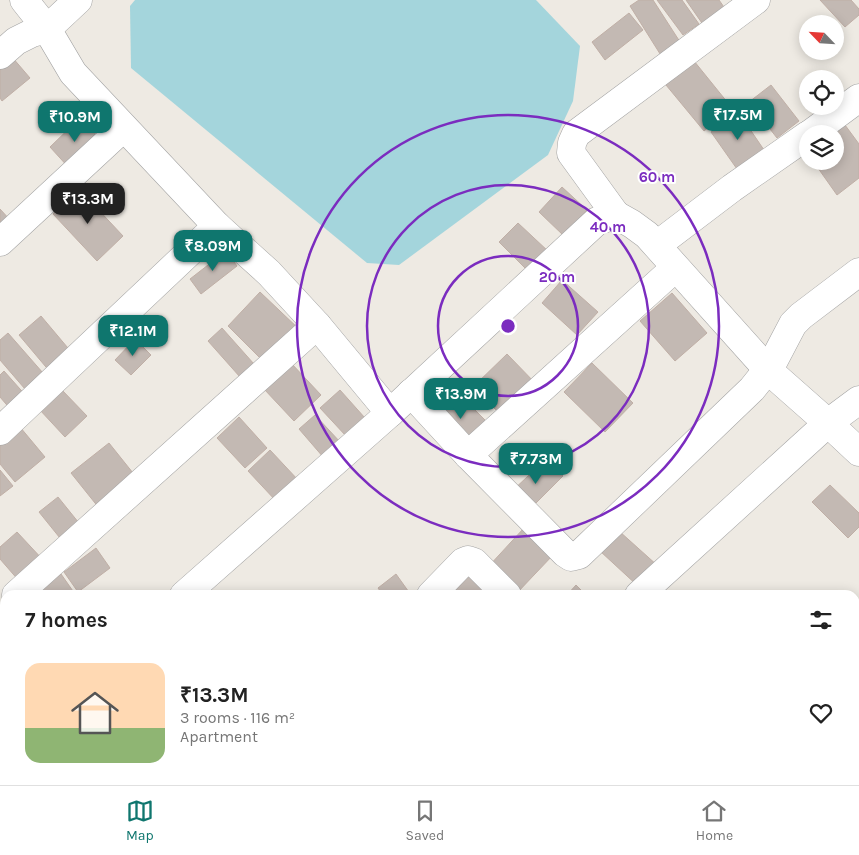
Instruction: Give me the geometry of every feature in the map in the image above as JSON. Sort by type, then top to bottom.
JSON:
[{"type":"street","points":[[24,0],[47,28],[73,73],[217,226],[269,273],[390,412]]},
{"type":"street","points":[[0,55],[16,41],[47,28],[78,0]]},
{"type":"street","points":[[756,0],[576,134],[572,143],[571,153],[574,160],[616,215],[632,224],[657,245],[768,370],[859,452]]},
{"type":"street","points":[[822,125],[859,98]]},
{"type":"street","points":[[0,242],[123,128]]},
{"type":"street","points":[[657,245],[732,188],[799,141]]},
{"type":"street","points":[[190,590],[411,393],[597,221],[616,215]]},
{"type":"street","points":[[0,431],[217,226]]},
{"type":"street","points":[[468,456],[676,268]]},
{"type":"street","points":[[411,393],[468,456],[565,553],[570,557],[579,555],[752,389],[768,370],[793,324],[810,308],[859,272]]},
{"type":"street","points":[[22,590],[316,325]]},
{"type":"street","points":[[644,590],[828,423],[859,400]]},
{"type":"street","points":[[436,590],[463,562],[468,560],[474,562],[502,590]]},
{"type":"water","points":[[135,0],[536,0],[580,46],[573,101],[548,155],[399,265],[367,263],[131,68],[130,6]]},
{"type":"building","points":[[639,0],[653,0],[682,45],[662,57],[630,6]]},
{"type":"building","points":[[657,0],[682,0],[699,24],[683,35]]},
{"type":"building","points":[[686,0],[719,0],[726,10],[704,26]]},
{"type":"building","points":[[820,0],[851,0],[859,9],[859,15],[845,27],[844,15],[834,15]]},
{"type":"building","points":[[629,13],[643,30],[605,60],[592,42]]},
{"type":"building","points":[[12,57],[30,78],[2,101],[0,98],[0,67]]},
{"type":"building","points":[[694,61],[732,108],[704,131],[666,85]]},
{"type":"building","points":[[771,85],[799,121],[777,138],[749,102]]},
{"type":"building","points":[[739,113],[764,150],[737,169],[711,132]]},
{"type":"building","points":[[80,118],[101,140],[70,169],[50,147]]},
{"type":"building","points":[[844,126],[859,144],[859,178],[837,195],[819,170],[844,170]]},
{"type":"building","points":[[562,187],[587,210],[564,236],[539,212]]},
{"type":"building","points":[[79,189],[123,236],[97,261],[53,214]]},
{"type":"building","points":[[0,209],[11,221],[0,232]]},
{"type":"building","points":[[518,223],[549,252],[529,272],[499,242]]},
{"type":"building","points":[[226,251],[237,266],[201,294],[190,279]]},
{"type":"building","points":[[562,280],[598,312],[577,335],[542,303]]},
{"type":"building","points":[[260,292],[301,331],[268,366],[228,326]]},
{"type":"building","points":[[672,293],[707,333],[675,361],[640,321]]},
{"type":"building","points":[[41,316],[73,354],[51,373],[19,335]]},
{"type":"building","points":[[222,328],[262,373],[248,386],[208,341]]},
{"type":"building","points":[[8,333],[43,373],[25,389],[0,360],[0,340]]},
{"type":"building","points":[[135,339],[151,355],[131,375],[115,360]]},
{"type":"building","points":[[507,354],[538,386],[505,419],[473,387]]},
{"type":"building","points":[[291,363],[321,395],[294,421],[264,389]]},
{"type":"building","points":[[592,363],[633,403],[605,432],[564,392]]},
{"type":"building","points":[[4,371],[28,398],[12,411],[0,397],[0,375]]},
{"type":"building","points":[[61,389],[87,416],[65,437],[39,409]]},
{"type":"building","points":[[340,390],[365,418],[346,436],[320,408]]},
{"type":"building","points":[[455,390],[492,427],[467,451],[431,413]]},
{"type":"building","points":[[315,415],[341,443],[324,458],[299,429]]},
{"type":"building","points":[[239,417],[267,448],[245,468],[217,438]]},
{"type":"building","points":[[20,427],[45,457],[15,482],[0,464],[0,444]]},
{"type":"building","points":[[109,443],[137,478],[99,508],[71,473]]},
{"type":"building","points":[[270,450],[299,481],[277,502],[248,471]]},
{"type":"building","points":[[546,459],[563,476],[527,512],[509,494]]},
{"type":"building","points":[[0,470],[13,486],[0,496]]},
{"type":"building","points":[[830,485],[859,513],[859,527],[848,538],[812,502]]},
{"type":"building","points":[[58,497],[83,528],[64,543],[39,512]]},
{"type":"building","points":[[524,528],[553,555],[520,590],[512,590],[488,567]]},
{"type":"building","points":[[619,531],[658,566],[639,587],[600,551]]},
{"type":"building","points":[[17,532],[44,561],[20,582],[0,559],[0,547]]},
{"type":"building","points":[[96,548],[110,568],[81,590],[77,590],[64,572]]},
{"type":"building","points":[[469,570],[491,590],[451,590]]},
{"type":"building","points":[[61,574],[72,590],[39,590]]},
{"type":"building","points":[[396,574],[407,590],[379,590],[378,588]]},
{"type":"building","points":[[576,585],[581,590],[572,590]]}]
